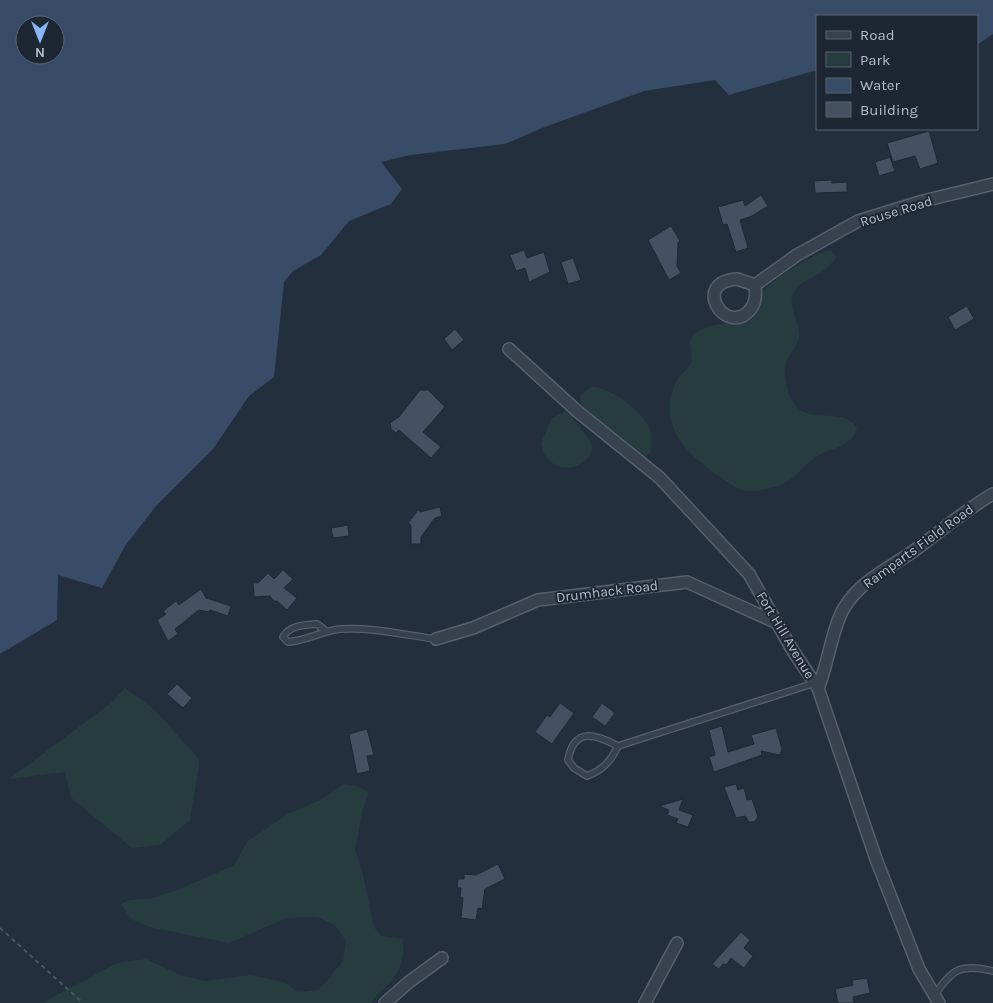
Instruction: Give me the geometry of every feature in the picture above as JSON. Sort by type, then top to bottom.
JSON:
[{"type":"street","name":"Rouse Road","points":[[755,285],[797,255],[858,221],[923,201],[993,184]]},
{"type":"street","name":"Fort Hill Avenue","points":[[509,350],[559,392],[576,411],[660,478],[750,574],[777,623],[817,686],[876,859],[919,969],[936,1000]]},
{"type":"street","name":"Ramparts Field Road","points":[[817,686],[843,610],[853,596],[873,578],[913,551],[971,507],[993,494]]},
{"type":"street","name":"Drumhack Road","points":[[436,639],[473,628],[538,600],[687,582],[777,623]]},
{"type":"street","points":[[645,1003],[677,943]]},
{"type":"street","points":[[385,1003],[395,993],[442,958]]},
{"type":"lane","points":[[326,631],[317,624],[304,625],[291,629],[284,637],[288,642],[294,642],[326,631],[365,630],[436,639]]},
{"type":"lane","points":[[618,746],[612,757],[600,771],[587,776],[574,768],[568,760],[570,746],[580,738],[594,736],[618,746],[817,686]]},
{"type":"lane","points":[[936,1000],[946,979],[956,970],[969,967],[993,971]]},
{"type":"path","points":[[0,928],[83,1003]]},
{"type":"green space","points":[[831,250],[837,258],[823,271],[802,283],[793,294],[792,303],[799,329],[799,337],[786,363],[786,384],[794,404],[798,408],[812,414],[845,418],[857,428],[851,439],[846,443],[817,456],[786,482],[759,490],[739,489],[696,459],[676,433],[671,417],[670,401],[676,382],[689,366],[691,360],[690,340],[696,333],[709,326],[751,320],[756,314],[764,291],[769,286],[805,260]]},
{"type":"green space","points":[[591,387],[608,391],[617,396],[627,402],[642,417],[651,432],[651,452],[646,456],[639,457],[594,420],[582,404],[580,396]]},
{"type":"green space","points":[[566,411],[571,413],[576,424],[593,448],[586,460],[575,467],[569,468],[556,465],[548,459],[541,443],[552,418]]},
{"type":"green space","points":[[125,688],[155,710],[198,758],[199,764],[190,820],[160,845],[132,848],[71,798],[65,772],[9,779],[111,703]]},
{"type":"green space","points":[[343,784],[358,786],[369,793],[363,808],[355,850],[362,870],[374,927],[381,936],[403,939],[402,960],[399,968],[390,982],[371,1003],[42,1003],[117,963],[146,959],[180,975],[205,981],[251,975],[284,982],[298,992],[319,990],[343,961],[346,941],[335,925],[317,917],[287,918],[229,943],[149,927],[131,919],[121,904],[129,900],[152,898],[177,890],[233,866],[248,841],[288,814],[322,799]]},
{"type":"water","points":[[0,0],[993,0],[993,34],[978,44],[978,15],[816,15],[816,70],[729,95],[715,80],[644,91],[542,128],[505,144],[410,155],[381,162],[402,189],[391,204],[349,221],[321,255],[293,271],[284,282],[274,377],[249,396],[213,449],[156,506],[125,546],[102,588],[58,575],[57,620],[0,654]]},
{"type":"building","points":[[929,131],[938,163],[920,169],[915,156],[893,162],[887,143]]},
{"type":"building","points":[[890,157],[895,171],[879,176],[875,162]]},
{"type":"building","points":[[832,180],[832,183],[847,182],[847,192],[815,193],[814,181]]},
{"type":"building","points":[[761,195],[768,206],[752,216],[740,220],[748,248],[736,252],[727,224],[723,225],[718,207],[743,200],[745,206]]},
{"type":"building","points":[[671,226],[680,241],[678,243],[677,266],[681,273],[669,280],[648,240]]},
{"type":"building","points":[[524,250],[527,258],[544,252],[550,272],[529,282],[525,268],[516,271],[510,255]]},
{"type":"building","points":[[573,258],[581,280],[568,284],[561,262]]},
{"type":"building","points":[[967,306],[974,319],[955,330],[948,317]]},
{"type":"building","points":[[455,329],[464,340],[452,350],[444,339]]},
{"type":"building","points":[[420,390],[428,390],[445,407],[423,432],[441,447],[431,458],[399,430],[396,433],[391,429],[390,423],[399,417]]},
{"type":"building","points":[[440,507],[442,516],[435,518],[421,537],[421,544],[411,544],[411,525],[408,523],[418,510],[420,512]]},
{"type":"building","points":[[348,525],[349,536],[333,538],[331,528]]},
{"type":"building","points":[[283,570],[293,579],[284,588],[297,598],[287,610],[277,601],[273,601],[270,596],[254,597],[253,583],[258,583],[268,573],[274,579]]},
{"type":"building","points":[[201,589],[206,598],[231,606],[228,616],[210,610],[209,612],[199,610],[175,629],[178,634],[168,641],[157,620],[166,614],[163,611],[176,601],[179,605]]},
{"type":"building","points":[[177,684],[192,698],[183,708],[167,694]]},
{"type":"building","points":[[560,703],[574,713],[552,744],[535,732],[547,715],[550,717]]},
{"type":"building","points":[[602,703],[615,713],[605,726],[592,717]]},
{"type":"building","points":[[722,726],[728,752],[754,744],[751,735],[776,728],[782,749],[780,755],[761,751],[762,755],[714,772],[709,757],[715,755],[709,730]]},
{"type":"building","points":[[367,729],[374,755],[367,756],[370,771],[357,774],[349,734]]},
{"type":"building","points":[[736,784],[738,790],[744,788],[747,800],[752,799],[758,817],[754,822],[749,822],[745,816],[736,818],[724,787]]},
{"type":"building","points":[[683,799],[679,810],[693,815],[688,827],[676,823],[678,819],[667,815],[669,810],[659,806]]},
{"type":"building","points":[[498,864],[505,879],[485,889],[482,909],[478,908],[476,920],[461,918],[463,898],[460,897],[461,888],[457,888],[458,879],[464,879],[464,874],[476,875]]},
{"type":"building","points":[[741,932],[750,940],[744,948],[753,956],[744,968],[731,958],[726,965],[723,964],[719,969],[712,964]]},
{"type":"building","points":[[867,978],[870,993],[853,997],[854,1003],[838,1003],[835,989],[853,985],[852,980]]}]
